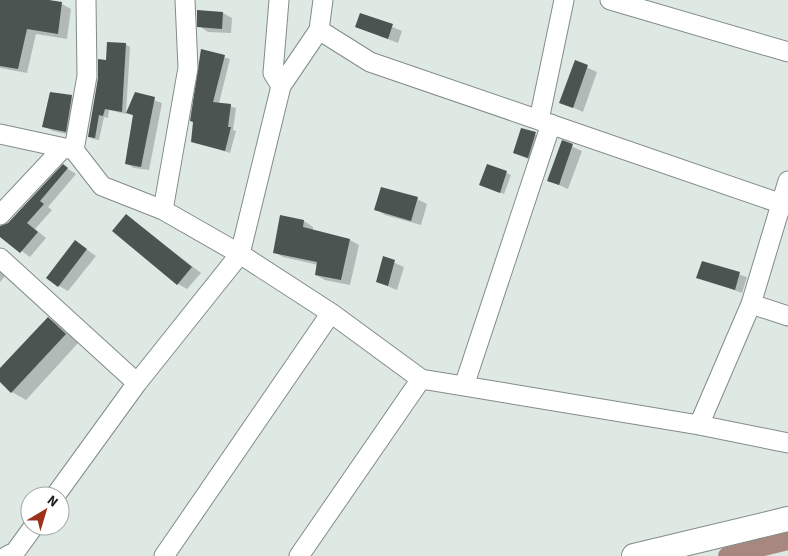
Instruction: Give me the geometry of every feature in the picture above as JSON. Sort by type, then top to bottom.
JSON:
[{"type":"street","points":[[0,214],[69,149],[86,76],[86,0]]},
{"type":"street","points":[[163,210],[188,68],[185,0]]},
{"type":"street","points":[[279,0],[273,73],[281,86]]},
{"type":"street","points":[[62,486],[137,383],[240,254],[281,86],[319,30],[323,0]]},
{"type":"street","points":[[464,386],[545,122],[564,0]]},
{"type":"street","points":[[610,0],[788,52]]},
{"type":"street","points":[[319,30],[370,62],[785,206]]},
{"type":"street","points":[[0,134],[69,149],[102,186],[163,210],[240,254],[332,313],[421,379],[700,425],[788,443]]},
{"type":"street","points":[[700,425],[752,304],[785,206],[788,181]]},
{"type":"street","points":[[0,258],[137,383]]},
{"type":"street","points":[[752,304],[788,316]]},
{"type":"street","points":[[164,556],[332,313]]},
{"type":"street","points":[[299,556],[421,379]]},
{"type":"street","points":[[634,556],[788,519]]},
{"type":"street","points":[[7,556],[15,552],[27,536]]},
{"type":"building","points":[[0,0],[49,0],[62,2],[58,34],[27,29],[18,69],[0,66]]},
{"type":"building","points":[[197,10],[223,12],[222,29],[197,27]]},
{"type":"building","points":[[360,13],[393,24],[388,39],[355,27]]},
{"type":"building","points":[[107,42],[126,43],[122,112],[105,109],[103,116],[99,115],[95,138],[88,137],[98,78],[98,59],[106,60]]},
{"type":"building","points":[[201,49],[225,55],[213,102],[231,104],[228,127],[231,127],[225,151],[191,142],[193,122],[190,121]]},
{"type":"building","points":[[575,60],[588,65],[573,108],[559,103]]},
{"type":"building","points":[[50,92],[72,95],[66,132],[42,127]]},
{"type":"building","points":[[135,92],[155,97],[141,167],[125,164],[133,115],[126,113]]},
{"type":"building","points":[[521,128],[536,132],[528,158],[513,153]]},
{"type":"building","points":[[562,140],[573,144],[559,185],[547,181]]},
{"type":"building","points":[[63,164],[68,168],[40,201],[44,204],[27,223],[38,232],[20,253],[0,237],[0,226],[8,223]]},
{"type":"building","points":[[487,164],[507,171],[500,193],[479,185]]},
{"type":"building","points":[[381,187],[418,197],[411,221],[374,210]]},
{"type":"building","points":[[126,214],[192,267],[177,285],[112,231]]},
{"type":"building","points":[[280,215],[304,220],[303,227],[350,239],[341,280],[315,275],[317,262],[273,253]]},
{"type":"building","points":[[75,240],[87,249],[58,287],[46,278]]},
{"type":"building","points":[[383,256],[395,260],[388,286],[376,282]]},
{"type":"building","points":[[702,261],[740,272],[735,290],[696,278]]},
{"type":"building","points":[[48,317],[66,334],[11,393],[0,382],[0,368]]},
{"type":"waterway","points":[[727,556],[788,541]]}]
